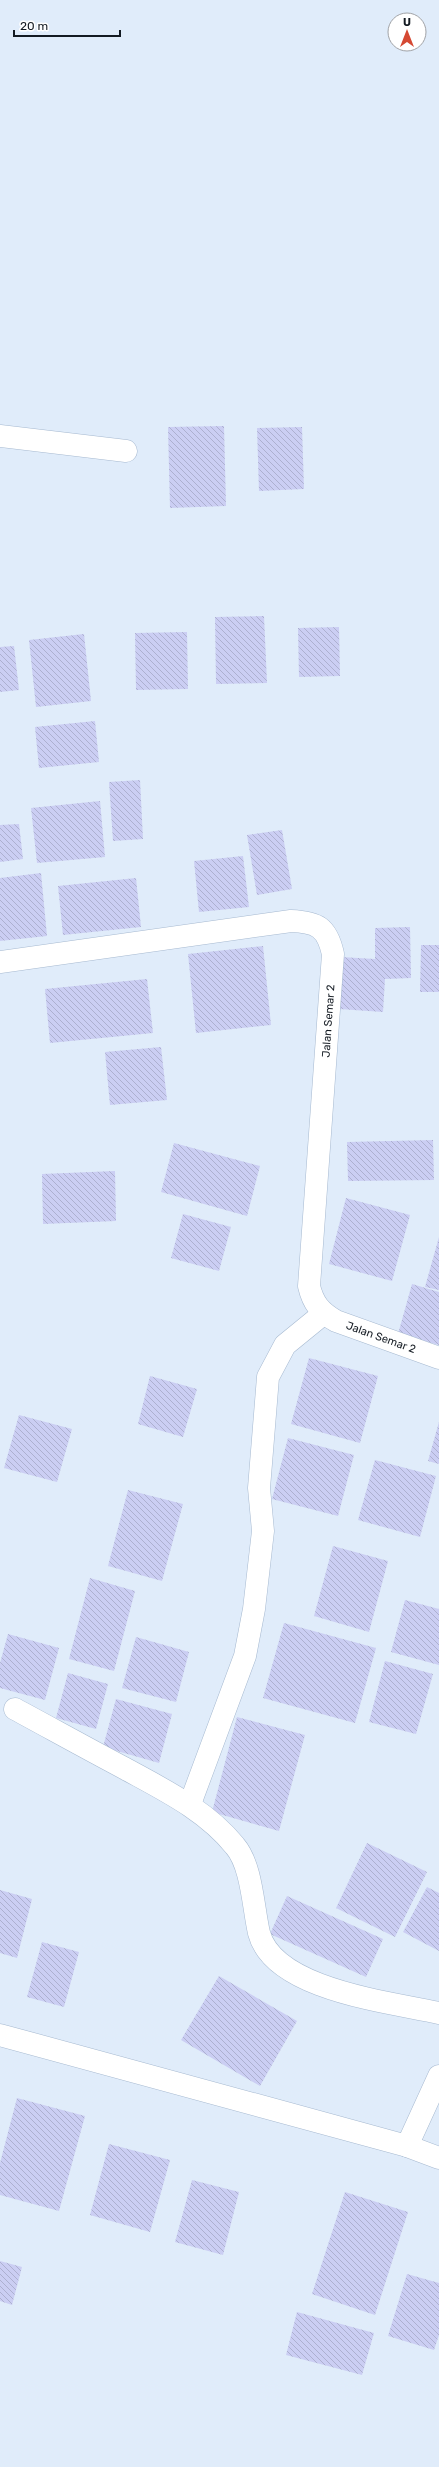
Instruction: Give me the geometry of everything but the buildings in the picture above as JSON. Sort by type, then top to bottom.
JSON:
[{"type":"street","points":[[0,436],[126,451]]},
{"type":"street","name":"Jalan Semar 2","points":[[0,962],[291,921],[309,922],[322,928],[330,940],[333,954],[309,1286],[312,1300],[323,1314],[336,1321],[439,1358]]},
{"type":"street","points":[[190,1804],[223,1719],[245,1656],[254,1609],[263,1531],[259,1488],[268,1378],[285,1345],[323,1314]]},
{"type":"street","points":[[15,1709],[190,1804],[235,1845],[243,1858],[260,1937],[267,1950],[279,1963],[314,1984],[439,2013]]},
{"type":"street","points":[[0,2035],[407,2146],[439,2158]]},
{"type":"street","points":[[407,2146],[439,2076]]}]
